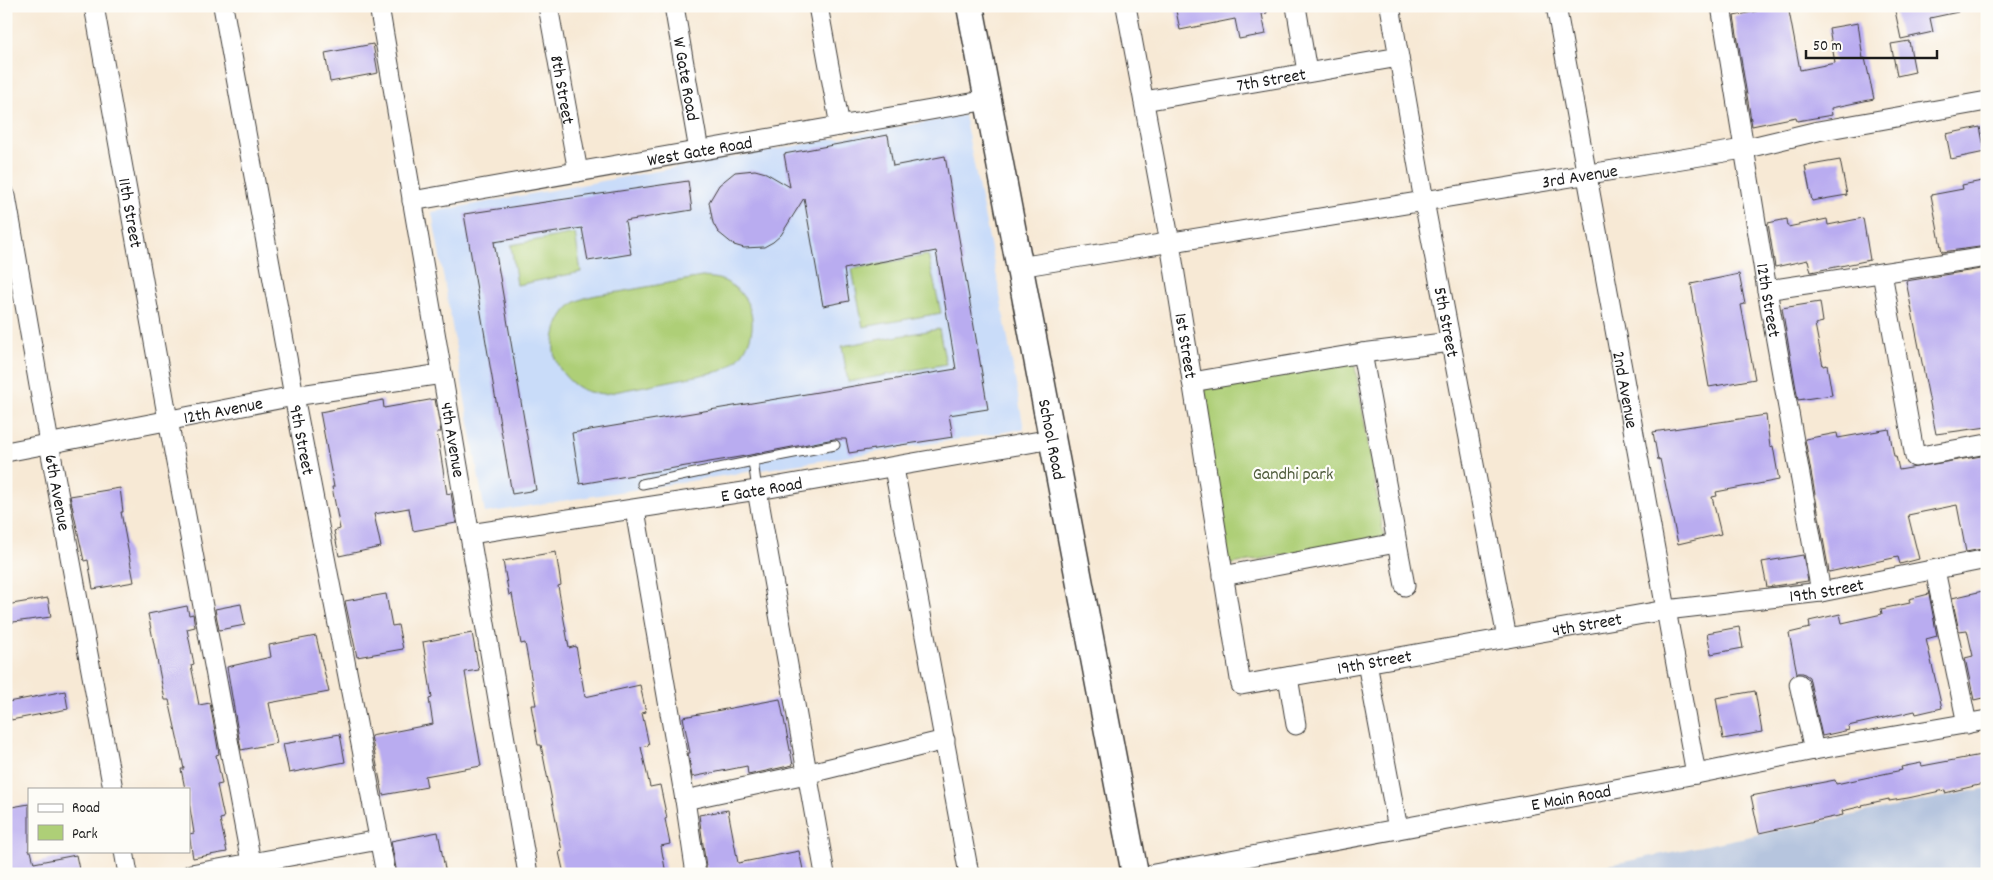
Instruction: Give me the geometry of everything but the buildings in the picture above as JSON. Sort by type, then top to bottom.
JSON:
[{"type":"street","name":"11th Street","points":[[94,6],[168,420],[251,862]]},
{"type":"street","name":"9th Street","points":[[222,6],[294,396],[386,874]]},
{"type":"street","name":"4th Avenue","points":[[379,6],[528,874]]},
{"type":"street","name":"8th Street","points":[[548,6],[578,172]]},
{"type":"street","name":"W Gate Road","points":[[674,6],[699,151]]},
{"type":"street","points":[[818,6],[840,126]]},
{"type":"street","name":"School Road","points":[[970,6],[1135,874]]},
{"type":"street","name":"1st Street","points":[[1126,6],[1170,243],[1240,685]]},
{"type":"street","points":[[1296,6],[1307,72]]},
{"type":"street","name":"5th Street","points":[[1390,6],[1424,201],[1507,638]]},
{"type":"street","name":"2nd Avenue","points":[[1556,6],[1696,774]]},
{"type":"street","name":"12th Street","points":[[1721,6],[1766,290],[1821,592]]},
{"type":"street","name":"7th Street","points":[[1144,101],[1399,57]]},
{"type":"street","name":"West Gate Road","points":[[412,201],[988,100]]},
{"type":"street","name":"3rd Avenue","points":[[1019,267],[1743,149],[1818,131],[1987,101]]},
{"type":"street","name":"6th Avenue","points":[[6,196],[49,443],[113,788]]},
{"type":"street","points":[[1766,290],[1987,257]]},
{"type":"street","points":[[1882,274],[1915,457],[1987,444]]},
{"type":"street","points":[[1192,382],[1362,353],[1451,342]]},
{"type":"street","points":[[1362,353],[1405,586]]},
{"type":"street","name":"12th Avenue","points":[[6,452],[294,396],[442,374]]},
{"type":"street","name":"E Gate Road","points":[[470,534],[635,510],[894,468],[1052,439]]},
{"type":"street","points":[[894,468],[969,874]]},
{"type":"street","points":[[757,490],[825,874]]},
{"type":"street","points":[[635,510],[696,874]]},
{"type":"street","points":[[1223,576],[1396,543]]},
{"type":"street","name":"19th Street","points":[[1666,610],[1821,592],[1987,560]]},
{"type":"street","points":[[1935,570],[1967,724]]},
{"type":"street","name":"4th Street","points":[[1507,638],[1666,610]]},
{"type":"street","name":"19th Street","points":[[1240,685],[1507,638]]},
{"type":"street","points":[[1367,663],[1398,829]]},
{"type":"street","points":[[1288,677],[1296,725]]},
{"type":"street","points":[[1799,684],[1814,750]]},
{"type":"street","name":"E Main Road","points":[[1154,874],[1696,774],[1814,750],[1987,720]]},
{"type":"street","points":[[685,800],[806,774],[944,740]]},
{"type":"street","points":[[191,874],[379,840]]},
{"type":"street","points":[[124,852],[128,874]]},
{"type":"lane","points":[[642,484],[835,445]]},
{"type":"lane","points":[[753,461],[757,490]]},
{"type":"shaded area","points":[[964,115],[997,278],[1024,429],[485,513],[432,212]]},
{"type":"shaded area","points":[[1987,788],[1987,874],[1566,874],[1569,873]]},
{"type":"green space","points":[[575,233],[581,272],[517,285],[511,245]]},
{"type":"green space","points":[[928,255],[941,313],[863,327],[852,269]]},
{"type":"green space","points":[[702,277],[725,281],[740,292],[748,304],[752,316],[752,329],[749,341],[733,363],[721,371],[604,394],[581,389],[563,373],[555,358],[555,335],[563,314],[574,303],[596,295]]},
{"type":"green space","points":[[939,329],[946,364],[848,382],[842,346]]},
{"type":"green space","name":"Gandhi park","points":[[1354,360],[1384,537],[1227,565],[1201,386]]}]
